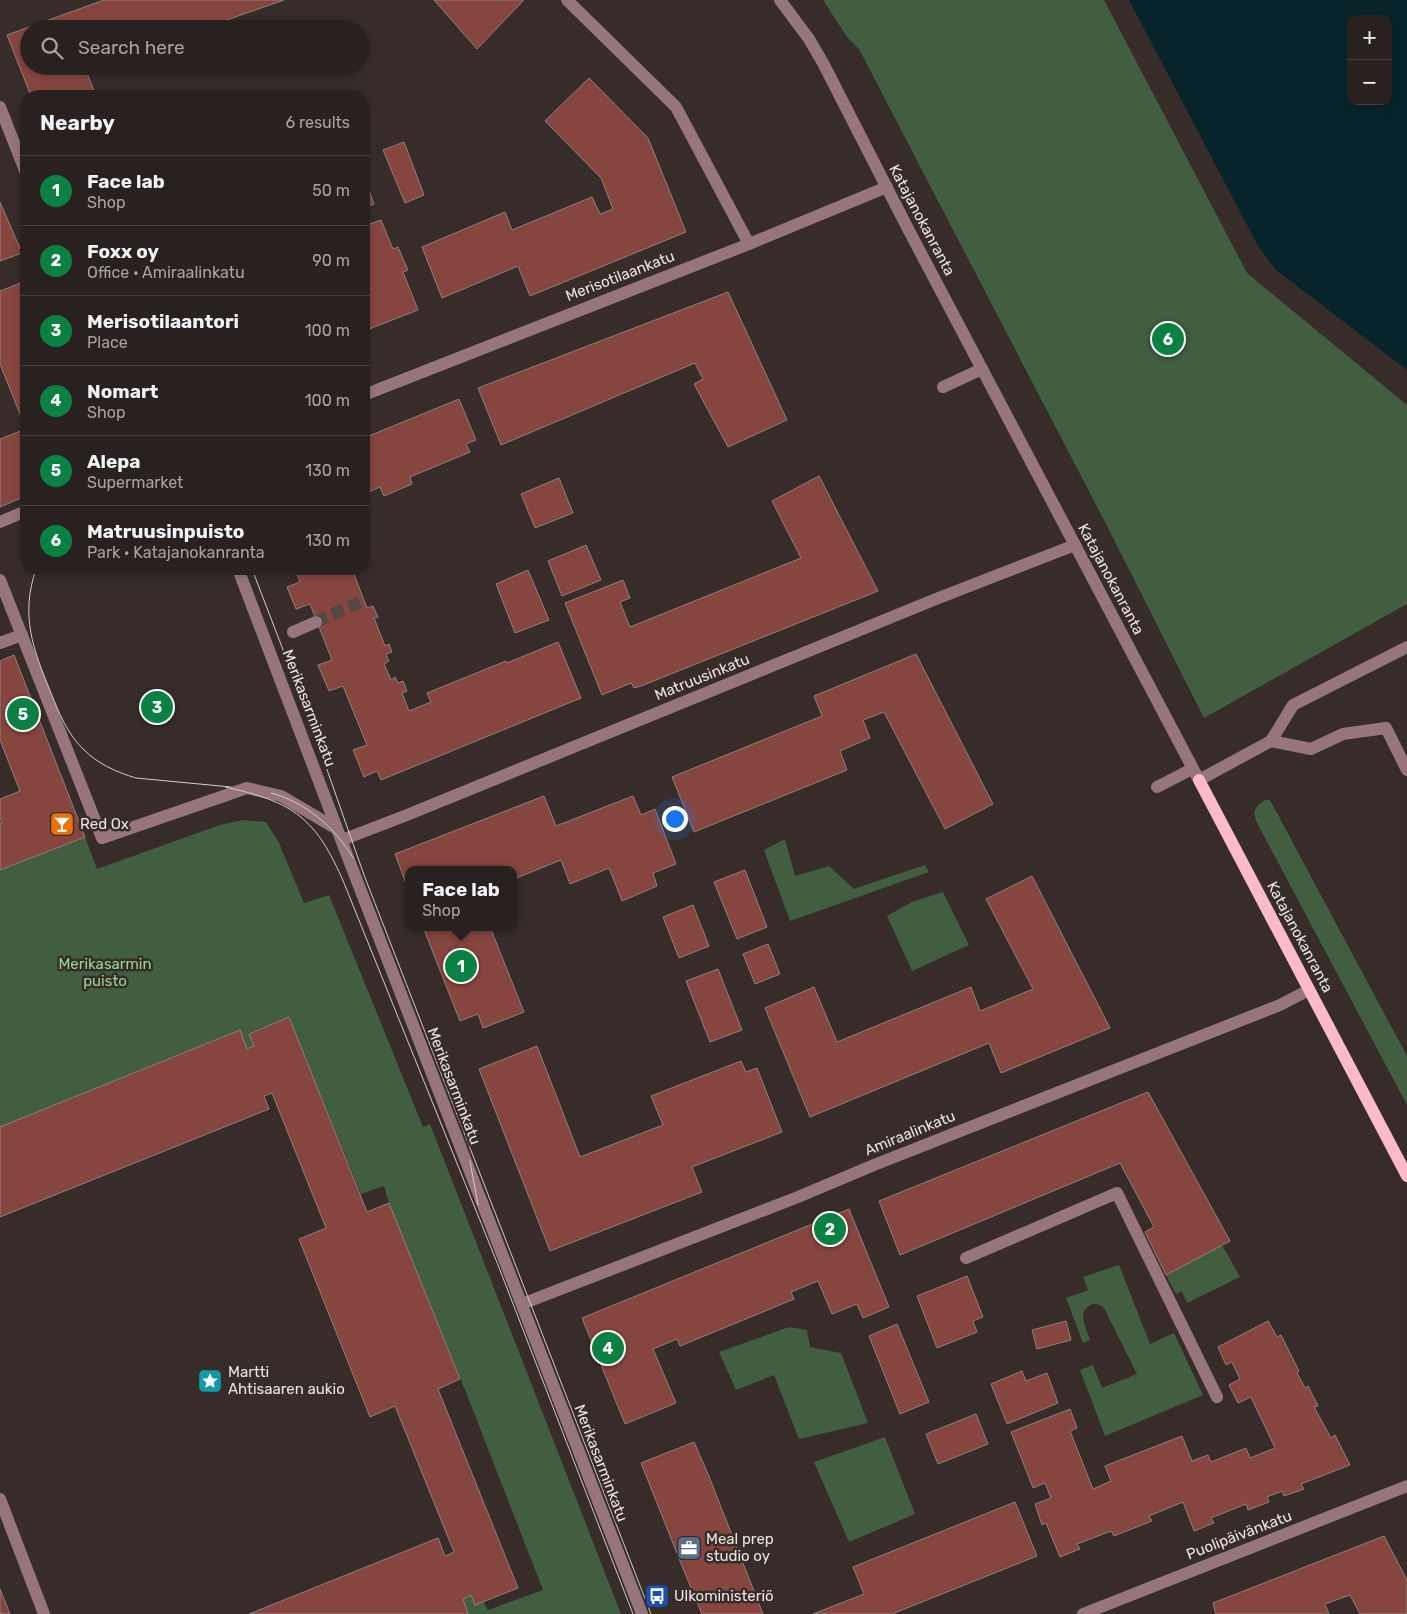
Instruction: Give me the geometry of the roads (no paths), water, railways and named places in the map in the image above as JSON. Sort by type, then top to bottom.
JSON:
[{"type":"main road","name":"Katajanokanranta","points":[[1196,775],[1407,1176]]},
{"type":"street","points":[[567,0],[676,107],[749,244]]},
{"type":"street","name":"Katajanokanranta","points":[[780,0],[809,39],[1196,775]]},
{"type":"street","points":[[0,108],[20,158]]},
{"type":"street","name":"Merisotilaankatu","points":[[370,393],[749,244],[887,187]]},
{"type":"street","points":[[943,388],[982,368]]},
{"type":"street","points":[[0,522],[20,514]]},
{"type":"street","name":"Matruusinkatu","points":[[340,835],[407,815],[928,602],[1075,545]]},
{"type":"street","name":"Merikasarminkatu","points":[[240,575],[642,1614]]},
{"type":"street","points":[[0,580],[102,838],[247,788],[281,796],[340,835]]},
{"type":"street","points":[[293,632],[316,622]]},
{"type":"street","points":[[0,643],[22,635]]},
{"type":"street","points":[[1157,786],[1196,775],[1271,741],[1293,706],[1407,647]]},
{"type":"street","points":[[1271,741],[1311,749],[1343,734],[1386,728],[1407,770]]},
{"type":"street","name":"Amiraalinkatu","points":[[522,1304],[798,1197],[874,1165],[1280,1005],[1309,990]]},
{"type":"street","points":[[966,1258],[1117,1193],[1217,1397]]},
{"type":"street","name":"Puolipäivänkatu","points":[[1083,1614],[1407,1486]]},
{"type":"street","points":[[0,1499],[44,1614]]},
{"type":"water","points":[[1129,0],[1407,0],[1407,370],[1276,270],[1258,246]]},
{"type":"tunnel","points":[[316,622],[364,600]]},
{"type":"tram line","points":[[34,575],[29,602],[29,617],[34,647],[60,715],[77,743],[101,763],[136,778],[231,787]]},
{"type":"tram line","points":[[254,575],[305,707],[364,875],[651,1614]]},
{"type":"tram line","points":[[225,787],[269,799],[300,816],[312,828],[334,861],[498,1265],[633,1614]]},
{"type":"tram line","points":[[271,793],[296,803],[318,817],[337,836],[353,858]]},
{"type":"tram line","points":[[470,1161],[478,1205]]},
{"type":"place","name":"Matruusinpuisto","points":[[1168,339]]},
{"type":"place","name":"Merisotilaantori","points":[[157,707]]},
{"type":"place","name":"Alepa","points":[[23,714]]},
{"type":"place","name":"Red Ox","points":[[62,824]]},
{"type":"place","name":"Face lab","points":[[461,966]]},
{"type":"place","name":"Foxx oy","points":[[830,1229]]},
{"type":"place","name":"Nomart","points":[[608,1348]]},
{"type":"place","name":"Martti Ahtisaaren aukio","points":[[210,1381]]},
{"type":"place","name":"Meal prep studio oy","points":[[689,1548]]},
{"type":"place","name":"Ulkoministeriö","points":[[657,1596]]},
{"type":"park label","name":"Merikasarmin puisto","points":[[105,972]]}]
